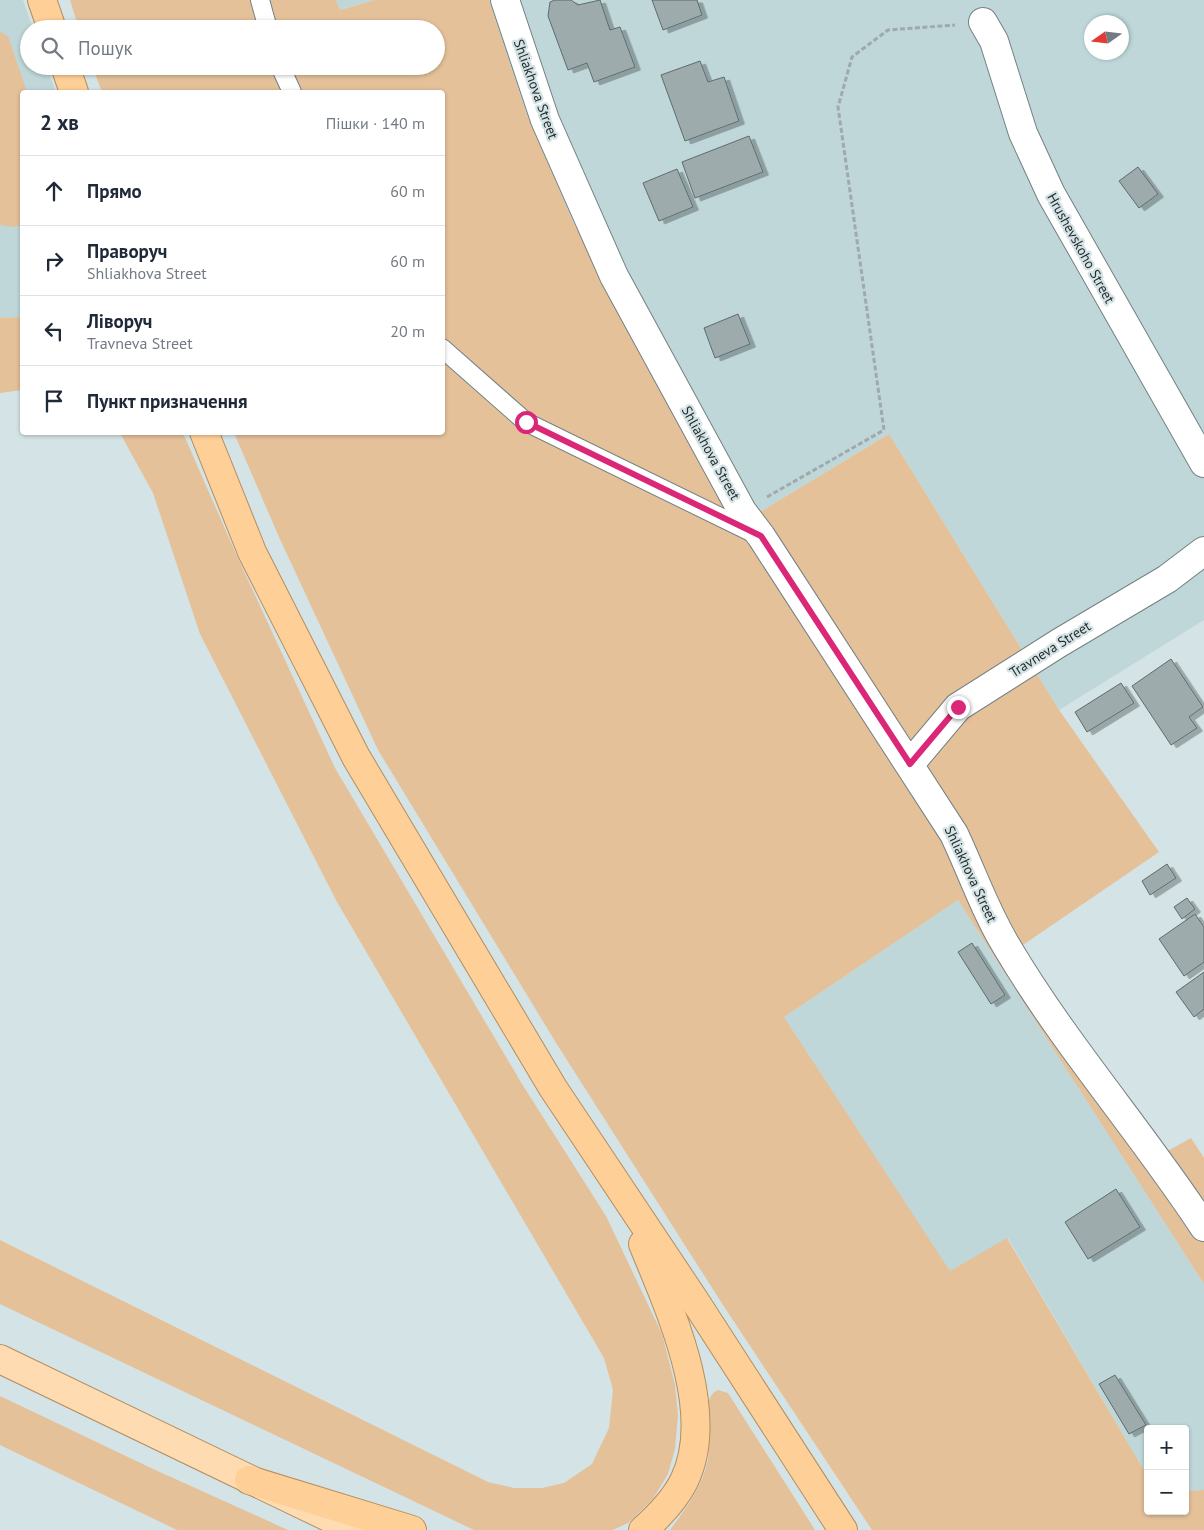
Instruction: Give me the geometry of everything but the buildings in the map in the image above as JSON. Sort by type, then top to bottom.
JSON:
[{"type":"highway","points":[[42,0],[49,20]]},
{"type":"highway","points":[[68,75],[73,90]]},
{"type":"highway","points":[[205,435],[252,552],[356,757],[553,1088],[843,1530]]},
{"type":"highway","points":[[622,1191],[676,1328],[690,1375],[695,1414],[694,1447],[685,1480],[665,1510],[642,1530]]},
{"type":"highway","points":[[249,1480],[412,1530]]},
{"type":"main road","points":[[0,1359],[356,1530]]},
{"type":"street","name":"Shliakhova Street","points":[[505,0],[545,120],[614,276],[742,511],[761,536],[954,834],[971,869],[984,906],[1007,948],[1077,1053],[1130,1121],[1204,1227]]},
{"type":"street","name":"Hrushevskoho Street","points":[[983,22],[994,41],[1023,133],[1051,194],[1204,463]]},
{"type":"street","name":"Travneva Street","points":[[910,764],[958,707],[1058,643],[1167,579],[1204,551]]},
{"type":"lane","points":[[260,0],[266,20]]},
{"type":"lane","points":[[284,75],[291,90]]},
{"type":"lane","points":[[445,351],[526,422],[761,536]]},
{"type":"path","points":[[742,511],[884,430],[838,106],[852,57],[888,30],[983,22]]},
{"type":"shaded area","points":[[0,0],[23,0],[30,20],[20,20],[20,75],[49,75],[55,90],[20,90],[20,317],[0,318]]},
{"type":"shaded area","points":[[70,0],[336,0],[340,10],[375,0],[489,0],[526,112],[573,222],[682,419],[1204,1239],[1204,1284],[958,900],[784,1017],[950,1271],[1007,1238],[1144,1470],[1144,1515],[1189,1515],[1189,1491],[1204,1490],[1204,1530],[872,1530],[723,1305],[558,1046],[378,750],[279,537],[235,435],[445,435],[445,90],[101,90],[95,75],[445,75],[445,20],[76,20]]},
{"type":"shaded area","points":[[336,0],[375,0],[339,10]]},
{"type":"shaded area","points":[[489,0],[1204,0],[1204,620],[1059,710],[889,434],[755,515],[585,215],[573,222],[526,112]]},
{"type":"shaded area","points":[[0,32],[8,36],[26,90],[20,90],[20,225],[15,227],[0,225]]},
{"type":"shaded area","points":[[20,317],[20,390],[0,393],[0,318]]},
{"type":"shaded area","points":[[889,434],[1059,710],[1159,852],[1017,949],[755,515]]},
{"type":"shaded area","points":[[121,435],[184,435],[236,554],[335,768],[522,1084],[606,1216],[662,1334],[675,1385],[678,1415],[675,1449],[668,1474],[653,1499],[628,1523],[613,1530],[474,1530],[0,1304],[0,1240],[488,1482],[514,1488],[542,1488],[564,1483],[592,1464],[609,1428],[613,1390],[604,1358],[337,902],[200,634],[153,493]]},
{"type":"shaded area","points":[[958,900],[1204,1284],[1204,1490],[1189,1491],[1189,1425],[1144,1425],[1144,1470],[1008,1238],[950,1272],[784,1017]]},
{"type":"shaded area","points":[[1191,1138],[1204,1158],[1204,1208],[1166,1152]]},
{"type":"shaded area","points":[[718,1390],[728,1393],[815,1530],[670,1530],[693,1496],[706,1469],[709,1451],[707,1410],[712,1394]]},
{"type":"shaded area","points":[[0,1396],[151,1468],[288,1530],[177,1530],[0,1445]]},
{"type":"route","points":[[526,422],[761,536],[910,764],[958,707]]}]
